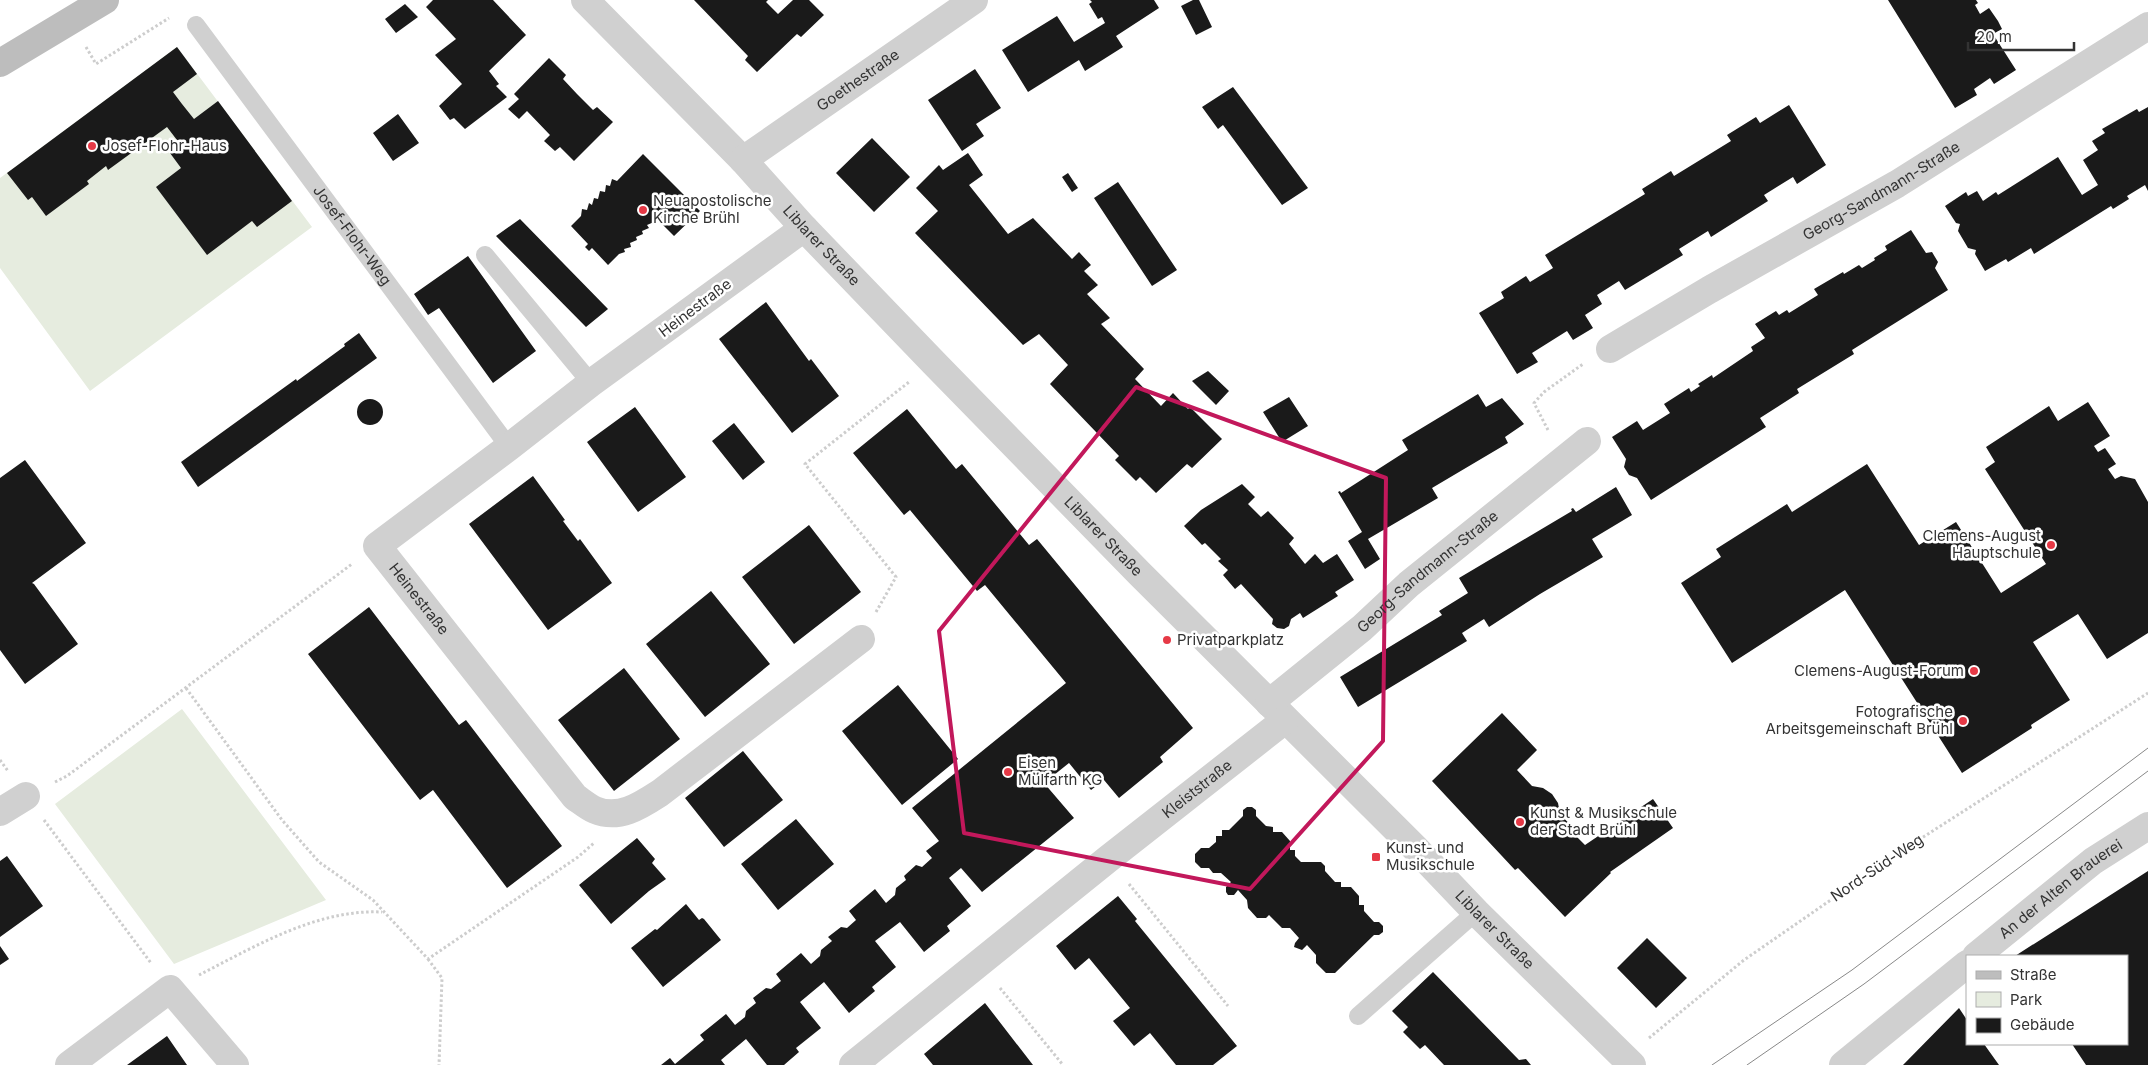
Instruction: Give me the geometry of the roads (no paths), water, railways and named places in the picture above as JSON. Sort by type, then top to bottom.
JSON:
[{"type":"main road","points":[[0,63],[105,0]]},
{"type":"street","name":"Liblarer Straße","points":[[585,0],[743,160],[804,228],[934,363],[1277,712],[1629,1063]]},
{"type":"street","name":"Goethestraße","points":[[743,160],[974,0]]},
{"type":"street","name":"Georg-Sandmann-Straße","points":[[1610,349],[1709,290],[1897,184],[2148,26]]},
{"type":"street","name":"Heinestraße","points":[[804,228],[591,383],[377,546],[575,797],[595,810],[616,814],[630,810],[660,793],[861,639]]},
{"type":"street","name":"Georg-Sandmann-Straße","points":[[1277,712],[1409,584],[1564,458],[1588,441]]},
{"type":"street","name":"Kleiststraße","points":[[853,1065],[1108,859],[1277,712]]},
{"type":"street","points":[[0,812],[26,796]]},
{"type":"street","name":"An der Alten Brauerei","points":[[1977,955],[2093,860],[2148,826]]},
{"type":"street","points":[[1843,1065],[1966,965]]},
{"type":"street","points":[[69,1065],[170,989],[235,1065]]},
{"type":"lane","name":"Josef-Flohr-Weg","points":[[196,25],[509,447]]},
{"type":"lane","points":[[485,255],[591,383]]},
{"type":"lane","points":[[1358,1016],[1476,912]]},
{"type":"tram line","points":[[1712,1065],[1852,970],[2148,748]]},
{"type":"tram line","points":[[1747,1065],[1864,984],[2148,771]]},
{"type":"place","name":"Josef-Flohr-Haus","points":[[92,146]]},
{"type":"place","name":"Neuapostolische Kirche Brühl","points":[[643,210]]},
{"type":"place","name":"Clemens-August Hauptschule","points":[[2051,545]]},
{"type":"place","name":"Privatparkplatz","points":[[1167,640]]},
{"type":"place","name":"Clemens-August-Forum","points":[[1974,671]]},
{"type":"place","name":"Fotografische Arbeitsgemeinschaft Brühl","points":[[1963,721]]},
{"type":"place","name":"Eisen Mülfarth KG","points":[[1008,772]]},
{"type":"place","name":"Kunst & Musikschule der Stadt Brühl","points":[[1520,822]]},
{"type":"place","name":"Kunst- und Musikschule","points":[[1376,857]]}]
